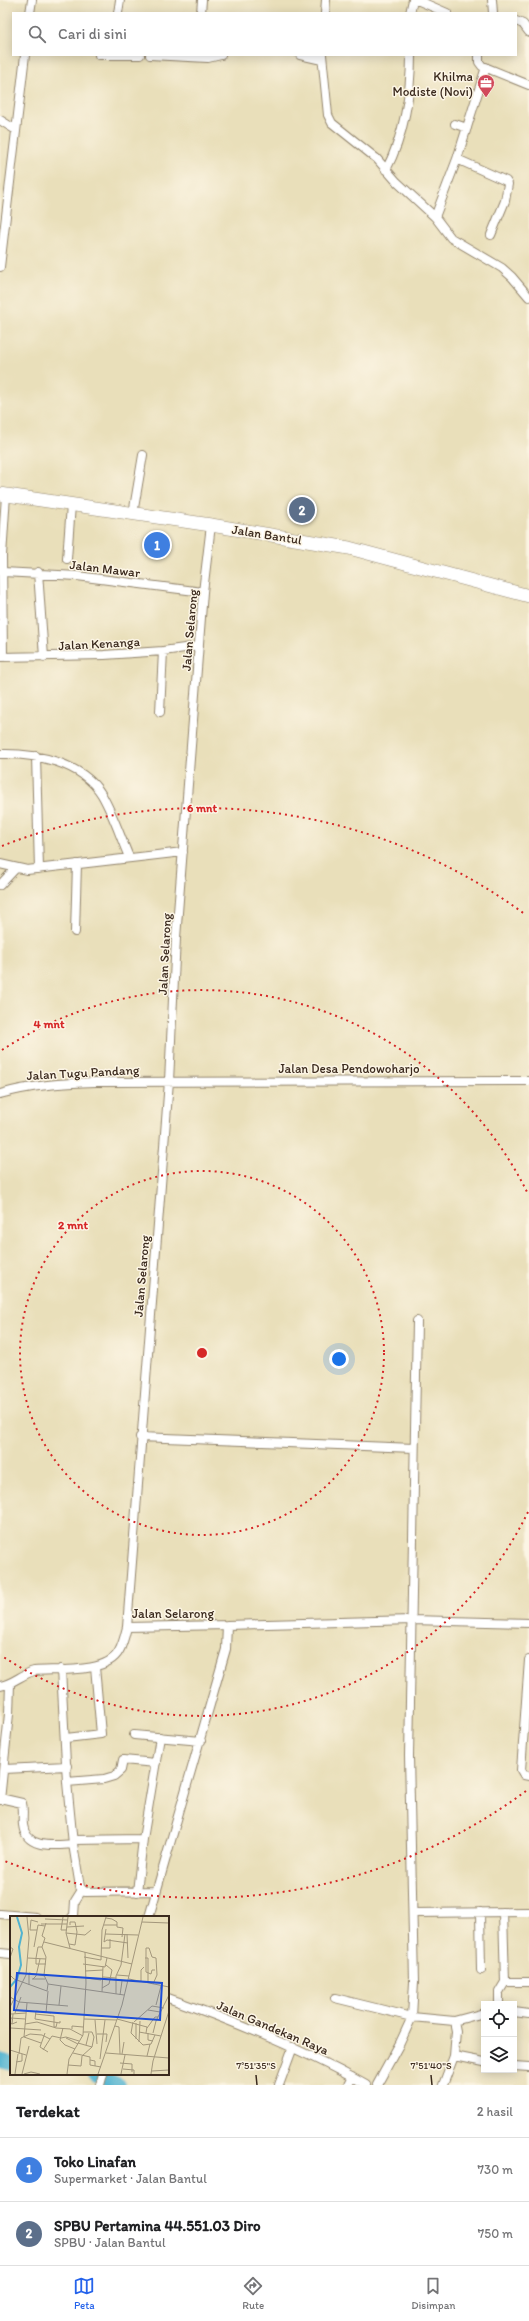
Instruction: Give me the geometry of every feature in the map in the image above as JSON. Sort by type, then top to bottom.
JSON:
[{"type":"main road","name":"Jalan Bantul","points":[[3,494],[211,525],[349,548],[529,596]]},
{"type":"street","points":[[30,12],[32,0]]},
{"type":"street","points":[[118,12],[120,0]]},
{"type":"street","points":[[201,12],[202,0]]},
{"type":"street","points":[[325,12],[326,0]]},
{"type":"street","points":[[410,12],[414,0]]},
{"type":"street","points":[[417,0],[445,12]]},
{"type":"street","points":[[492,0],[493,12]]},
{"type":"street","points":[[517,21],[523,24],[529,32]]},
{"type":"street","points":[[0,267],[9,205],[25,56]]},
{"type":"street","points":[[197,56],[212,58],[218,56]]},
{"type":"street","points":[[307,56],[322,58],[329,119],[372,155],[435,217],[451,238],[502,268],[529,297]]},
{"type":"street","points":[[386,170],[398,140],[406,107],[411,56]]},
{"type":"street","points":[[479,56],[479,62],[486,67],[529,85]]},
{"type":"street","points":[[435,217],[457,159],[486,67]]},
{"type":"street","points":[[0,120],[16,130]]},
{"type":"street","points":[[455,124],[467,128]]},
{"type":"street","points":[[457,159],[506,181],[508,184],[505,200],[491,235]]},
{"type":"street","points":[[0,206],[9,205]]},
{"type":"street","points":[[133,514],[142,455]]},
{"type":"street","points":[[2,657],[1,556],[3,494]]},
{"type":"street","points":[[67,559],[71,505]]},
{"type":"street","name":"Jalan Selarong","points":[[149,1916],[201,1741],[226,1649],[227,1625],[127,1627],[140,1437],[169,1081],[176,938],[199,646],[211,525]]},
{"type":"street","points":[[38,572],[44,657]]},
{"type":"street","name":"Jalan Mawar","points":[[2,573],[38,572],[204,592]]},
{"type":"street","name":"Jalan Kenanga","points":[[2,657],[44,657],[163,651],[199,646]]},
{"type":"street","points":[[160,712],[163,651]]},
{"type":"street","points":[[0,754],[21,753],[58,762],[93,783],[102,794],[129,857]]},
{"type":"street","points":[[36,756],[39,869]]},
{"type":"street","points":[[0,864],[16,868],[39,869],[129,857],[183,852]]},
{"type":"street","points":[[75,932],[77,864]]},
{"type":"street","points":[[0,885],[16,868]]},
{"type":"street","name":"Jalan Desa Pendowoharjo","points":[[169,1081],[529,1081]]},
{"type":"street","name":"Jalan Tugu Pandang","points":[[0,1094],[45,1084],[169,1081]]},
{"type":"street","points":[[377,2085],[412,2017],[414,1982],[409,1756],[417,1321]]},
{"type":"street","points":[[140,1437],[414,1448]]},
{"type":"street","points":[[227,1625],[412,1620],[529,1623]]},
{"type":"street","points":[[0,1686],[10,1684],[26,1673],[95,1667],[108,1662],[119,1651],[127,1627]]},
{"type":"street","points":[[529,1660],[521,1770],[524,1775],[529,1776]]},
{"type":"street","points":[[66,1738],[100,1734],[95,1667]]},
{"type":"street","points":[[60,1669],[66,1738],[67,1782],[78,1883],[85,1892],[156,1891]]},
{"type":"street","points":[[10,1684],[4,1769],[0,1799],[22,1803],[25,1832],[32,1841],[45,1845],[73,1842],[143,1839]]},
{"type":"street","points":[[134,1735],[201,1741]]},
{"type":"street","points":[[136,1892],[160,1737]]},
{"type":"street","points":[[67,1782],[114,1776],[121,1770],[123,1760],[156,1763]]},
{"type":"street","points":[[4,1769],[67,1766]]},
{"type":"street","points":[[74,1916],[75,1901],[82,1890]]},
{"type":"street","points":[[480,1912],[481,1970]]},
{"type":"street","points":[[499,2001],[499,1992],[505,1982],[504,1912]]},
{"type":"street","points":[[413,1913],[529,1912]]},
{"type":"street","points":[[0,1914],[24,1916]]},
{"type":"street","points":[[0,1953],[10,1954]]},
{"type":"street","points":[[505,1982],[529,1982]]},
{"type":"street","name":"Jalan Gandekan Raya","points":[[169,1998],[293,2047],[328,2063],[366,2085]]},
{"type":"street","points":[[335,1998],[412,2017],[454,2021],[481,2014]]},
{"type":"street","points":[[517,2012],[529,2014]]},
{"type":"street","points":[[443,2085],[454,2056],[456,2031],[454,2021]]},
{"type":"street","points":[[278,2085],[293,2047]]},
{"type":"street","points":[[454,2056],[481,2061]]},
{"type":"street","points":[[517,2066],[529,2067]]},
{"type":"street","points":[[100,2085],[103,2075]]},
{"type":"street","points":[[348,2085],[352,2077]]},
{"type":"waterway","points":[[0,2060],[10,2063]]},
{"type":"waterway","points":[[96,2075],[119,2085]]},
{"type":"place","name":"Khilma Modiste (Novi)","points":[[486,98]]},
{"type":"place","name":"SPBU Pertamina 44.551.03 Diro","points":[[302,510]]},
{"type":"place","name":"Toko Linafan","points":[[157,545]]}]
